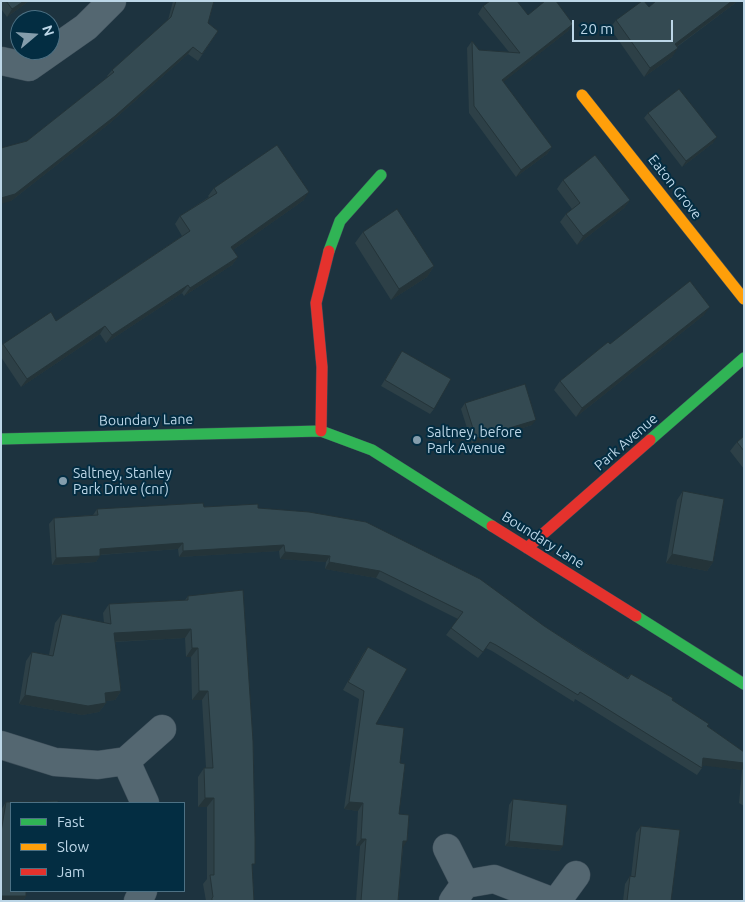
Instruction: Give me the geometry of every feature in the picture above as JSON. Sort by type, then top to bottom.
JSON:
[{"type":"street","points":[[1,80],[29,67],[86,27],[112,1]]},
{"type":"street","points":[[1,61],[29,67]]},
{"type":"street","name":"Eaton Grove","points":[[582,95],[744,299]]},
{"type":"street","points":[[321,431],[322,367],[316,303],[325,262],[340,221],[381,175]]},
{"type":"street","name":"Park Avenue","points":[[527,548],[744,358]]},
{"type":"street","name":"Boundary Lane","points":[[1,439],[321,431],[372,450],[744,684]]},
{"type":"street","points":[[1,745],[55,762],[98,765],[126,761],[162,729]]},
{"type":"street","points":[[126,761],[145,802]]},
{"type":"street","points":[[448,848],[459,892],[494,879],[552,901]]},
{"type":"street","points":[[557,901],[576,874]]},
{"type":"building","points":[[6,1],[24,1],[12,9]]},
{"type":"building","points":[[176,1],[214,1],[208,23],[218,31],[202,54],[193,47],[115,116],[15,194],[1,198],[1,148],[27,141],[114,72],[112,70],[171,17]]},
{"type":"building","points":[[490,1],[517,1],[528,15],[545,1],[556,1],[573,24],[502,80],[552,147],[521,170],[474,106],[472,41],[479,50],[520,53],[483,6]]},
{"type":"building","points":[[642,1],[649,7],[656,1],[732,1],[675,44],[678,48],[650,68],[616,20]]},
{"type":"building","points":[[679,89],[717,137],[686,161],[648,113]]},
{"type":"building","points":[[277,145],[309,192],[231,247],[238,257],[190,288],[188,285],[112,335],[105,326],[27,379],[3,344],[51,312],[56,321],[190,231],[180,216],[217,193],[214,188]]},
{"type":"building","points":[[595,155],[630,200],[583,236],[566,214],[580,203],[563,180]]},
{"type":"building","points":[[397,209],[434,266],[399,289],[363,232]]},
{"type":"building","points":[[690,281],[710,307],[582,408],[560,381],[608,342],[610,344]]},
{"type":"building","points":[[402,351],[451,379],[434,409],[385,380]]},
{"type":"building","points":[[525,384],[536,420],[476,438],[465,403]]},
{"type":"building","points":[[744,436],[744,451],[737,442]]},
{"type":"building","points":[[683,491],[724,499],[713,562],[672,554]]},
{"type":"building","points":[[203,503],[204,507],[258,504],[258,508],[309,512],[366,522],[480,579],[544,626],[628,679],[631,674],[673,698],[672,700],[709,724],[707,726],[744,752],[744,763],[703,758],[702,768],[580,692],[578,695],[496,645],[490,642],[483,652],[451,628],[463,612],[380,571],[329,562],[330,556],[285,552],[284,545],[183,551],[183,543],[100,549],[100,556],[56,558],[54,518],[98,515],[97,509]]},
{"type":"building","points":[[243,590],[253,741],[255,864],[252,864],[254,901],[212,901],[210,875],[214,875],[214,798],[205,798],[204,768],[213,768],[208,691],[199,691],[198,648],[192,648],[191,629],[114,633],[121,691],[105,693],[106,703],[88,706],[25,695],[32,652],[53,656],[62,614],[111,624],[109,604],[188,600],[188,596]]},
{"type":"building","points":[[368,647],[407,669],[376,724],[404,728],[400,763],[405,764],[399,814],[409,815],[407,841],[403,841],[398,901],[361,901],[366,839],[361,839],[363,803],[349,802],[364,691],[348,682]]},
{"type":"building","points":[[513,799],[567,805],[563,846],[509,841]]},
{"type":"building","points":[[58,801],[10,802],[10,892],[26,892],[26,896],[1,896],[1,832],[6,802]]},
{"type":"building","points":[[641,826],[680,830],[671,901],[627,901],[630,876],[635,877]]},
{"type":"traffic: fast","points":[[329,251],[340,221],[381,175]]},
{"type":"traffic: fast","points":[[650,440],[744,358]]},
{"type":"traffic: fast","points":[[1,439],[321,431],[372,450],[492,526]]},
{"type":"traffic: fast","points":[[636,616],[744,684]]},
{"type":"traffic: slow","points":[[582,95],[744,299]]},
{"type":"traffic: jam","points":[[321,431],[322,367],[316,303],[329,251]]},
{"type":"traffic: jam","points":[[527,548],[650,440]]},
{"type":"traffic: jam","points":[[492,526],[636,616]]},
{"type":"place","name":"Saltney, before Park Avenue","points":[[417,440]]},
{"type":"place","name":"Saltney, Stanley Park Drive (cnr)","points":[[63,481]]}]
